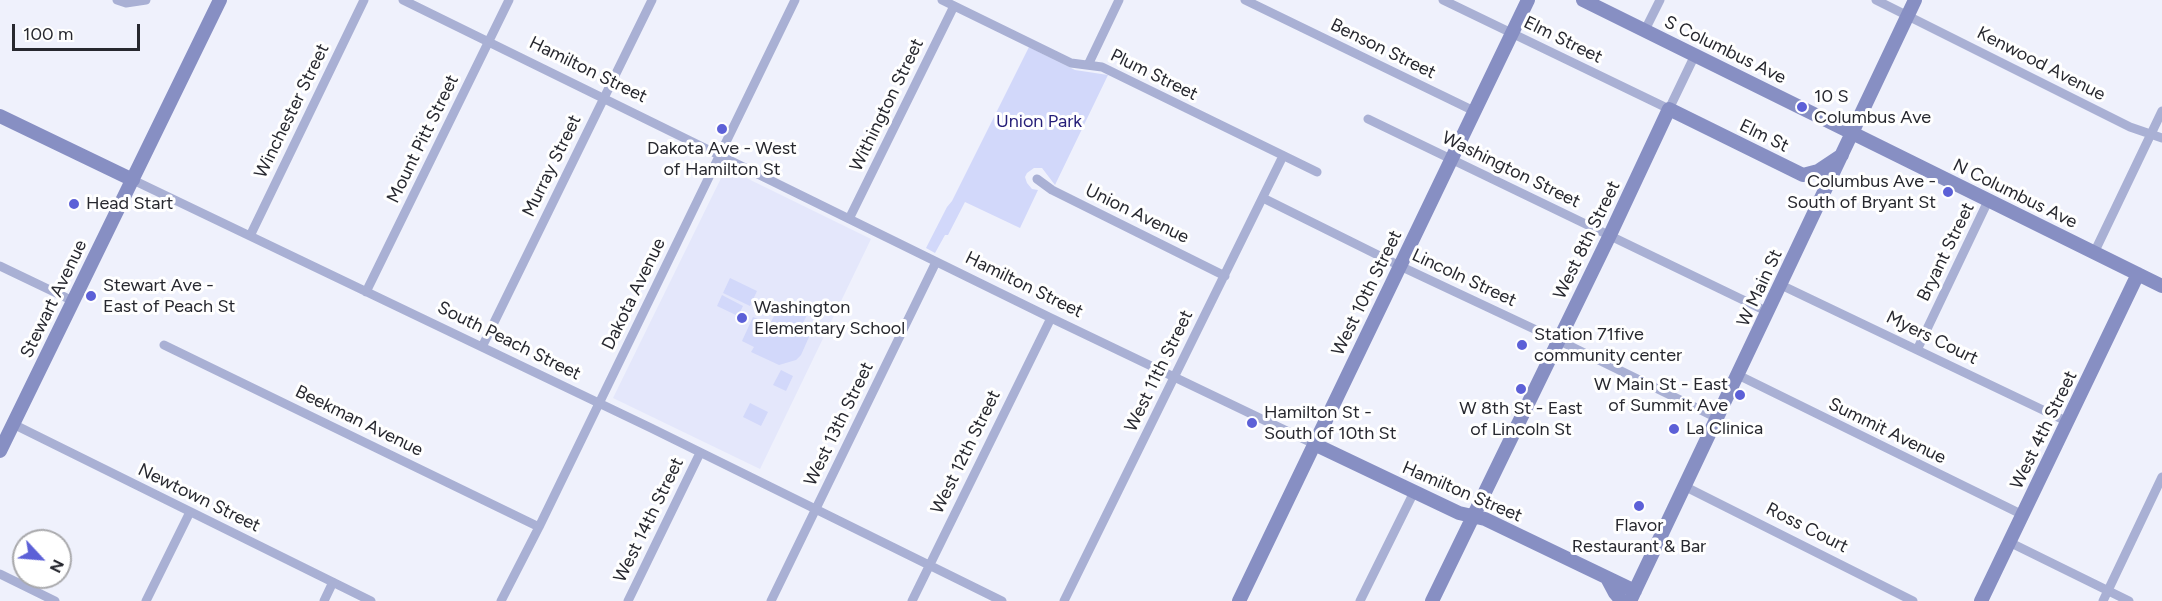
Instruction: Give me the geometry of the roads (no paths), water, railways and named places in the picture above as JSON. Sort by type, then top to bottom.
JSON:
[{"type":"main road","name":"Stewart Avenue","points":[[0,451],[220,0]]},
{"type":"main road","name":"West 10th Street","points":[[1239,601],[1528,0]]},
{"type":"main road","name":"S Columbus Ave","points":[[1582,0],[1802,107],[1851,134]]},
{"type":"main road","name":"W Main St","points":[[1632,596],[1915,0]]},
{"type":"main road","name":"Elm St","points":[[1669,109],[1803,175]]},
{"type":"main road","name":"West 8th Street","points":[[1432,601],[1669,109]]},
{"type":"main road","name":"South Peach Street","points":[[0,116],[133,180]]},
{"type":"main road","name":"N Columbus Ave","points":[[1851,134],[2162,286]]},
{"type":"main road","points":[[1803,175],[1818,171],[1842,155]]},
{"type":"main road","points":[[1803,175],[1816,185],[1821,200]]},
{"type":"main road","name":"West 4th Street","points":[[1981,601],[2138,274]]},
{"type":"main road","name":"Hamilton Street","points":[[1314,444],[1459,513],[1485,519],[1607,578],[1632,596]]},
{"type":"main road","points":[[1607,578],[1622,601]]},
{"type":"street","points":[[117,0],[126,3],[146,0]]},
{"type":"street","name":"Winchester Street","points":[[250,236],[364,0]]},
{"type":"street","name":"Hamilton Street","points":[[403,0],[936,262],[1314,444]]},
{"type":"street","name":"Mount Pitt Street","points":[[366,292],[509,0]]},
{"type":"street","name":"Murray Street","points":[[482,347],[652,0]]},
{"type":"street","name":"Dakota Avenue","points":[[501,601],[795,0]]},
{"type":"street","name":"Plum Street","points":[[942,0],[1071,63],[1102,67],[1317,172]]},
{"type":"street","points":[[1088,65],[1119,0]]},
{"type":"street","name":"Benson Street","points":[[1245,0],[1474,111]]},
{"type":"street","name":"Elm Street","points":[[1443,0],[1669,109]]},
{"type":"street","points":[[1645,30],[1660,0]]},
{"type":"street","name":"Kenwood Avenue","points":[[1876,0],[2130,127],[2162,138]]},
{"type":"street","name":"Withington Street","points":[[849,219],[954,6]]},
{"type":"street","name":"West 8th Street","points":[[1669,109],[1695,55]]},
{"type":"street","points":[[2094,253],[2162,111]]},
{"type":"street","name":"Washington Street","points":[[1368,119],[1768,312]]},
{"type":"street","name":"West 11th Street","points":[[1064,601],[1283,156]]},
{"type":"street","name":"Union Avenue","points":[[1037,179],[1052,190],[1225,276]]},
{"type":"street","name":"South Peach Street","points":[[133,180],[598,403],[1002,601]]},
{"type":"street","name":"Lincoln Street","points":[[1263,198],[1717,418]]},
{"type":"street","name":"Bryant Street","points":[[1917,350],[1988,201]]},
{"type":"street","name":"West 13th Street","points":[[771,601],[936,262]]},
{"type":"street","points":[[0,266],[73,301]]},
{"type":"street","name":"Myers Court","points":[[1781,285],[2068,422]]},
{"type":"street","name":"West 12th Street","points":[[912,601],[1051,318]]},
{"type":"street","name":"Beekman Avenue","points":[[164,345],[539,527]]},
{"type":"street","name":"Summit Avenue","points":[[1738,375],[2023,515]]},
{"type":"street","name":"Newtown Street","points":[[13,424],[371,601]]},
{"type":"street","name":"West 14th Street","points":[[627,601],[700,453]]},
{"type":"street","points":[[2103,601],[2162,477]]},
{"type":"street","name":"Ross Court","points":[[1684,486],[1913,601]]},
{"type":"street","points":[[1360,601],[1414,492]]},
{"type":"street","points":[[146,601],[190,512]]},
{"type":"street","points":[[2009,542],[2129,601]]},
{"type":"street","points":[[0,574],[55,601]]},
{"type":"street","points":[[324,601],[333,582]]},
{"type":"place","name":"10 S Columbus Ave","points":[[1802,107]]},
{"type":"place","name":"Dakota Ave - West of Hamilton St","points":[[722,129]]},
{"type":"place","name":"Columbus Ave - South of Bryant St","points":[[1948,192]]},
{"type":"place","name":"Head Start","points":[[74,204]]},
{"type":"place","name":"Stewart Ave - East of Peach St","points":[[91,296]]},
{"type":"place","name":"Washington Elementary School","points":[[742,318]]},
{"type":"place","name":"Station 71five community center","points":[[1522,345]]},
{"type":"place","name":"W 8th St - East of Lincoln St","points":[[1521,389]]},
{"type":"place","name":"W Main St - East of Summit Ave","points":[[1740,395]]},
{"type":"place","name":"Hamilton St - South of 10th St","points":[[1252,423]]},
{"type":"place","name":"La Clinica","points":[[1674,429]]},
{"type":"place","name":"Flavor Restaurant & Bar","points":[[1639,506]]},
{"type":"park label","name":"Union Park","points":[[1039,122]]}]
